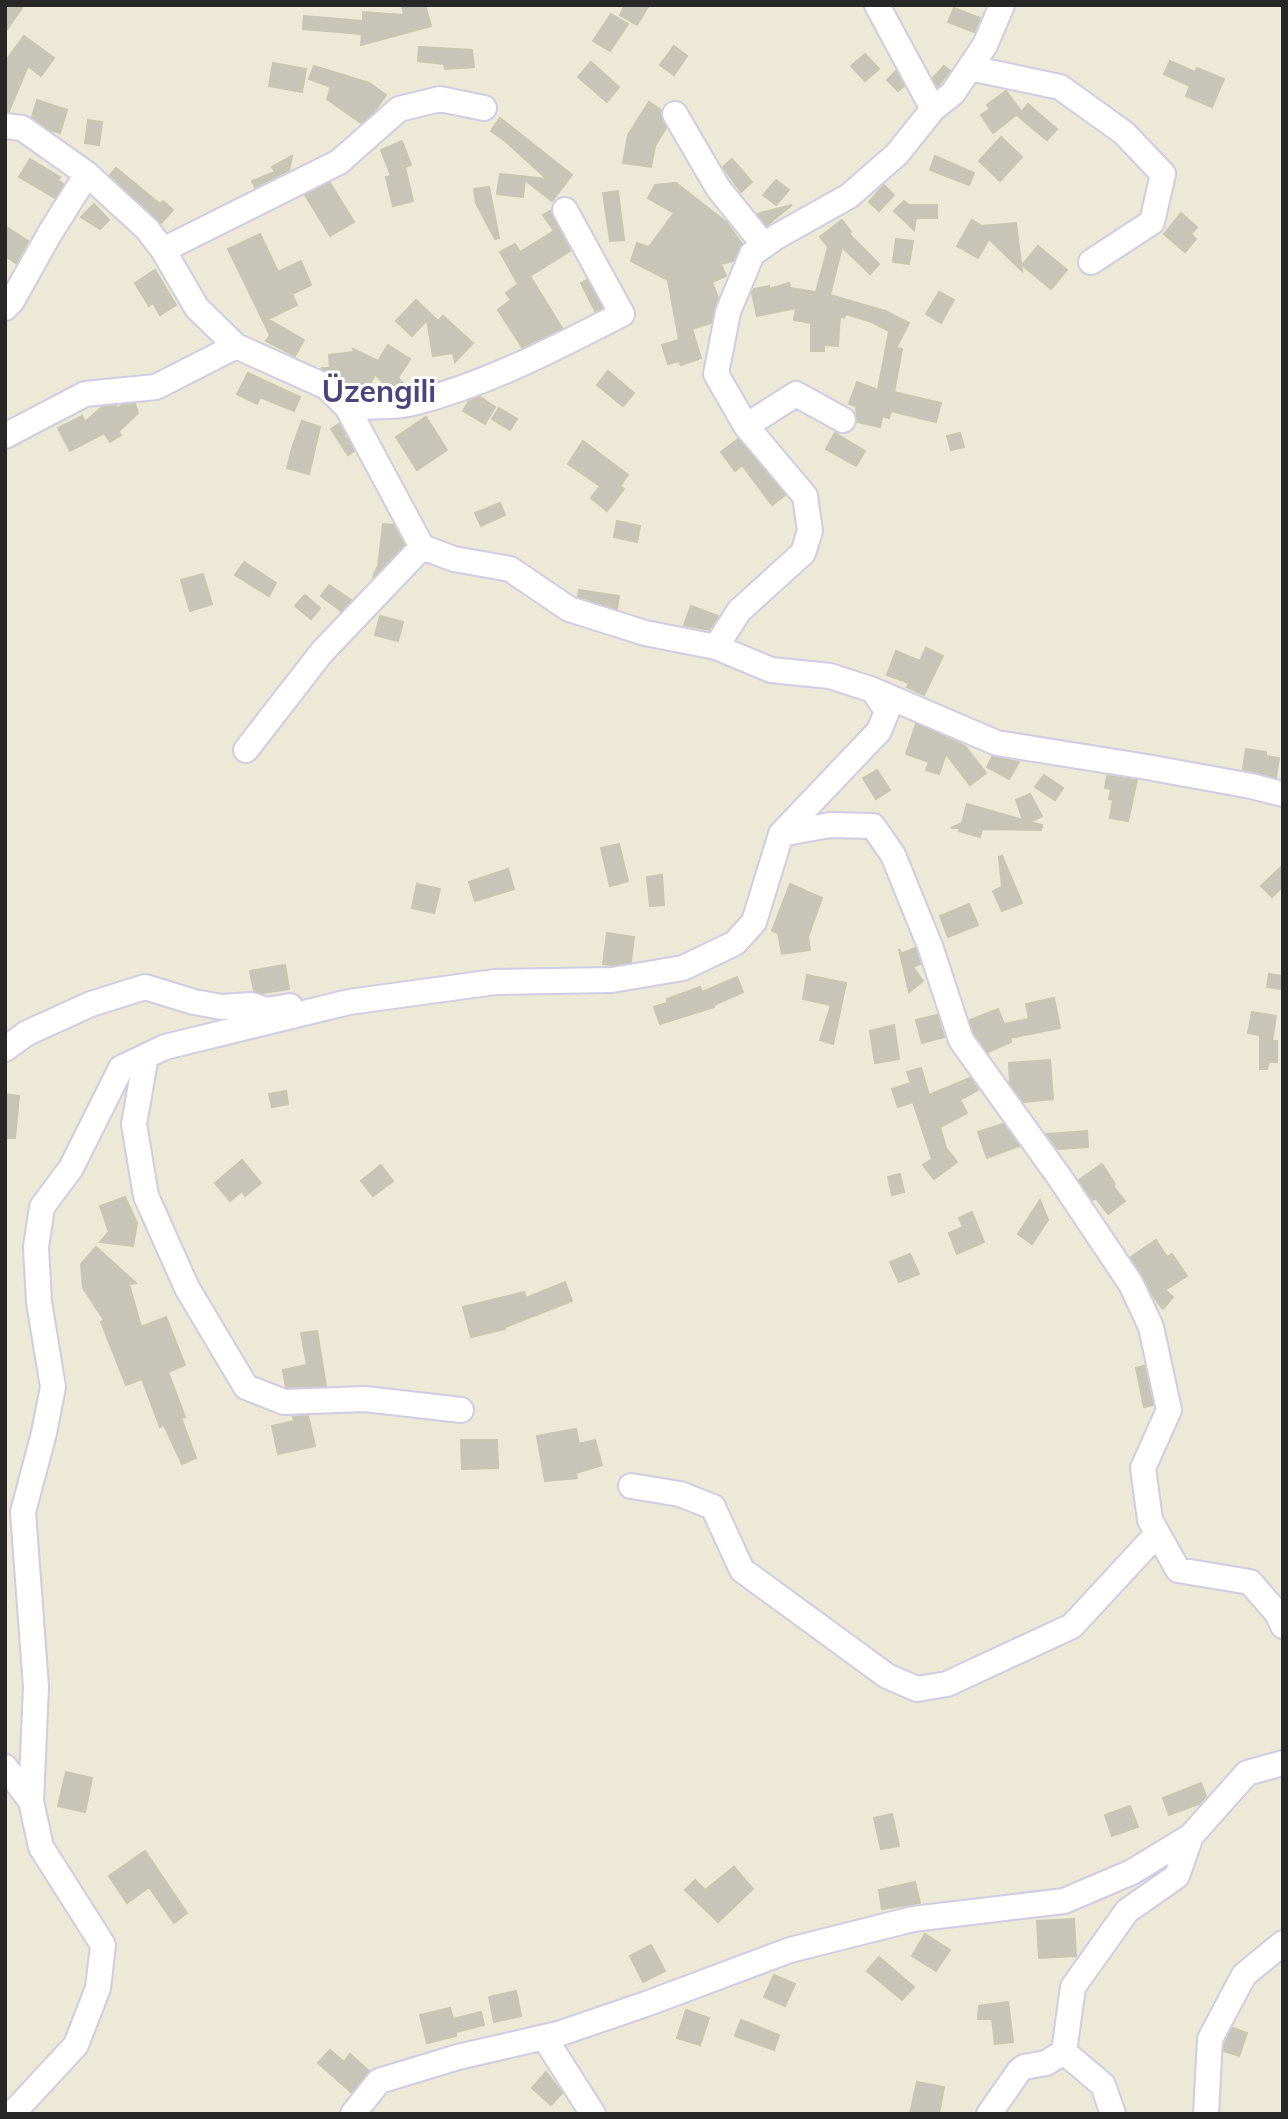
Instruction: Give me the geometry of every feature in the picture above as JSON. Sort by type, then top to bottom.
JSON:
[{"type":"street","points":[[877,5],[933,109]]},
{"type":"street","points":[[716,647],[739,611],[803,553],[810,531],[805,496],[746,426],[716,374],[728,312],[752,254],[849,195],[897,154],[933,109],[953,93],[985,45],[1002,5]]},
{"type":"street","points":[[970,68],[1060,88],[1124,133],[1163,174],[1152,222],[1091,262]]},
{"type":"street","points":[[163,250],[339,162],[399,109],[440,99],[484,108]]},
{"type":"street","points":[[675,114],[718,188],[764,245]]},
{"type":"street","points":[[5,126],[22,128],[87,174],[148,229],[197,308],[236,346],[327,387],[347,407],[422,547],[454,559],[510,569],[569,609],[645,633],[716,647],[771,670],[830,676],[873,690],[997,743],[1186,774],[1283,794]]},
{"type":"street","points":[[5,308],[12,301],[87,174]]},
{"type":"street","points":[[347,407],[415,403],[493,377],[622,314],[565,209]]},
{"type":"street","points":[[5,436],[86,394],[156,387],[236,346]]},
{"type":"street","points":[[746,426],[796,394],[843,420]]},
{"type":"street","points":[[246,750],[322,652],[422,547]]},
{"type":"street","points":[[12,2114],[76,2045],[98,1988],[103,1945],[41,1847],[32,1801],[36,1688],[23,1512],[53,1387],[39,1302],[36,1247],[40,1220],[43,1207],[71,1168],[121,1068],[165,1047],[347,1003],[495,982],[612,980],[683,968],[734,943],[754,922],[781,834],[879,732],[887,711],[873,690]]},
{"type":"street","points":[[781,834],[830,825],[873,826],[893,855],[925,935],[961,1040],[1060,1178],[1131,1284],[1151,1327],[1169,1410],[1143,1468],[1150,1520],[1157,1534],[1178,1570],[1250,1581],[1277,1614],[1283,1626]]},
{"type":"street","points":[[5,1049],[27,1033],[91,1004],[145,987],[194,1002],[222,1007],[251,1005],[267,1010],[334,1001],[347,1003]]},
{"type":"street","points":[[146,1056],[134,1124],[146,1196],[187,1288],[246,1387],[284,1402],[365,1399],[461,1410]]},
{"type":"street","points":[[631,1486],[680,1494],[713,1507],[742,1570],[887,1676],[917,1689],[947,1684],[1072,1626],[1157,1534]]},
{"type":"street","points":[[353,2114],[379,2081],[458,2057],[544,2037],[646,2004],[790,1950],[913,1919],[1064,1901],[1132,1871],[1191,1836],[1247,1773],[1283,1763]]},
{"type":"street","points":[[5,1767],[32,1801]]},
{"type":"street","points":[[1064,2052],[1073,1987],[1127,1911],[1177,1876],[1191,1836]]},
{"type":"street","points":[[1206,2114],[1210,2039],[1244,1975],[1283,1943]]},
{"type":"street","points":[[544,2037],[593,2114]]},
{"type":"street","points":[[989,2114],[1019,2071],[1024,2067],[1046,2063],[1064,2052]]},
{"type":"street","points":[[1064,2052],[1103,2085],[1113,2114]]},
{"type":"building","points":[[5,5],[24,5],[5,32]]},
{"type":"building","points":[[402,5],[425,5],[431,26],[361,45],[362,34],[303,29],[304,16],[363,21],[363,12],[404,15]]},
{"type":"building","points":[[625,5],[649,5],[637,25],[620,15]]},
{"type":"building","points":[[954,8],[980,18],[974,32],[948,22]]},
{"type":"building","points":[[611,14],[628,24],[610,51],[593,41]]},
{"type":"building","points":[[24,36],[54,58],[41,76],[28,66],[9,111],[5,111],[5,62]]},
{"type":"building","points":[[674,46],[687,56],[674,75],[660,65]]},
{"type":"building","points":[[419,47],[472,50],[474,67],[445,69],[444,64],[418,61]]},
{"type":"building","points":[[865,54],[879,69],[865,81],[851,66]]},
{"type":"building","points":[[1170,61],[1195,72],[1197,68],[1224,79],[1212,107],[1186,96],[1190,86],[1164,74]]},
{"type":"building","points":[[591,62],[619,87],[607,102],[578,77]]},
{"type":"building","points":[[273,63],[306,69],[302,92],[269,86]]},
{"type":"building","points":[[314,66],[369,83],[386,95],[361,123],[327,99],[331,87],[309,79]]},
{"type":"building","points":[[944,66],[950,71],[938,86],[933,78]]},
{"type":"building","points":[[896,71],[904,86],[898,91],[887,80]]},
{"type":"building","points":[[1006,91],[1021,111],[993,133],[981,115],[990,109],[987,105]]},
{"type":"building","points":[[37,100],[67,110],[60,133],[50,130],[32,117]]},
{"type":"building","points":[[649,102],[661,110],[660,115],[666,128],[655,146],[651,167],[623,163],[628,135]]},
{"type":"building","points":[[1028,104],[1057,129],[1047,140],[1018,116]]},
{"type":"building","points":[[500,118],[572,175],[552,201],[525,180],[523,197],[497,194],[500,174],[547,179],[491,131]]},
{"type":"building","points":[[88,120],[102,122],[99,145],[85,143]]},
{"type":"building","points":[[1001,137],[1022,157],[1000,181],[979,161]]},
{"type":"building","points":[[402,141],[411,165],[405,167],[413,201],[393,206],[386,177],[391,176],[381,150]]},
{"type":"building","points":[[292,156],[289,170],[255,187],[252,181],[275,172],[272,167]]},
{"type":"building","points":[[935,156],[974,173],[969,185],[930,170]]},
{"type":"building","points":[[30,159],[60,177],[58,180],[63,184],[55,198],[19,177]]},
{"type":"building","points":[[732,159],[752,182],[741,192],[723,167]]},
{"type":"building","points":[[116,168],[160,204],[163,201],[173,210],[161,223],[110,175]]},
{"type":"building","points":[[776,180],[789,190],[776,205],[763,195]]},
{"type":"building","points":[[330,183],[354,222],[330,236],[305,195]]},
{"type":"building","points":[[676,183],[726,222],[742,244],[733,261],[721,264],[726,276],[712,282],[718,298],[711,323],[692,329],[701,358],[681,365],[679,361],[668,364],[662,345],[679,340],[668,280],[631,261],[637,243],[649,247],[674,213],[648,198],[655,185]]},
{"type":"building","points":[[884,185],[894,195],[879,211],[869,202]]},
{"type":"building","points":[[489,187],[499,238],[495,239],[476,203],[474,189]]},
{"type":"building","points":[[618,191],[624,240],[610,241],[603,193]]},
{"type":"building","points":[[904,201],[909,205],[937,205],[937,218],[916,218],[914,230],[894,211]]},
{"type":"building","points":[[94,204],[109,220],[100,229],[81,217]]},
{"type":"building","points":[[792,205],[767,225],[758,214],[760,213]]},
{"type":"building","points":[[550,211],[570,251],[530,276],[562,328],[522,347],[498,310],[511,300],[506,293],[518,284],[500,252],[515,244],[520,252],[554,231],[543,215]]},
{"type":"building","points":[[1181,213],[1197,227],[1191,234],[1196,239],[1185,252],[1164,234]]},
{"type":"building","points":[[842,220],[851,232],[849,234],[879,264],[870,274],[842,247],[830,295],[885,311],[909,323],[896,348],[902,349],[894,392],[941,403],[936,422],[891,411],[889,418],[882,416],[880,427],[857,422],[856,406],[849,404],[857,382],[878,390],[889,331],[872,322],[846,314],[844,318],[840,316],[838,346],[824,345],[824,351],[811,351],[811,323],[794,320],[796,308],[757,316],[752,293],[754,289],[769,286],[769,289],[789,283],[790,288],[816,292],[828,247],[820,237]]},
{"type":"building","points":[[972,220],[982,226],[1016,223],[1022,271],[989,239],[978,258],[957,246]]},
{"type":"building","points":[[5,226],[28,241],[16,263],[5,256]]},
{"type":"building","points":[[260,234],[278,272],[301,261],[311,285],[292,294],[297,305],[268,319],[304,340],[295,356],[266,341],[270,335],[228,249]]},
{"type":"building","points":[[896,239],[913,241],[909,264],[893,262]]},
{"type":"building","points":[[1038,246],[1067,270],[1051,289],[1022,265]]},
{"type":"building","points":[[155,270],[176,305],[160,315],[153,303],[149,306],[135,283]]},
{"type":"building","points":[[587,280],[602,308],[595,311],[581,283]]},
{"type":"building","points":[[939,292],[954,300],[941,323],[926,314]]},
{"type":"building","points":[[416,300],[438,321],[443,316],[473,343],[455,362],[453,353],[433,356],[427,320],[412,336],[396,321]]},
{"type":"building","points":[[388,345],[410,359],[398,378],[407,388],[405,389],[391,391],[375,374],[366,392],[353,392],[337,376],[321,368],[330,368],[329,355],[354,352],[353,349],[378,361]]},
{"type":"building","points":[[608,371],[634,393],[623,406],[597,385]]},
{"type":"building","points":[[248,373],[300,397],[294,411],[260,397],[257,404],[237,394]]},
{"type":"building","points":[[480,397],[495,407],[485,424],[463,411],[469,401]]},
{"type":"building","points":[[135,404],[138,413],[118,432],[121,435],[110,442],[104,433],[70,451],[58,428],[82,416],[85,422],[102,407],[118,408]]},
{"type":"building","points":[[499,408],[517,419],[510,430],[492,419]]},
{"type":"building","points":[[426,417],[447,450],[417,470],[396,437]]},
{"type":"building","points":[[302,421],[320,427],[309,474],[287,468]]},
{"type":"building","points":[[339,424],[345,435],[343,440],[347,438],[354,451],[348,455],[331,429]]},
{"type":"building","points":[[835,433],[865,451],[856,466],[826,449]]},
{"type":"building","points":[[960,433],[964,447],[951,450],[947,436]]},
{"type":"building","points":[[738,439],[785,495],[772,505],[742,465],[735,471],[721,452]]},
{"type":"building","points":[[583,441],[628,475],[620,486],[624,489],[607,511],[591,498],[600,486],[568,464]]},
{"type":"building","points":[[500,503],[505,515],[481,526],[475,513]]},
{"type":"building","points":[[617,521],[640,526],[637,542],[614,537]]},
{"type":"building","points":[[383,524],[393,525],[404,545],[373,577],[378,566]]},
{"type":"building","points":[[244,562],[276,583],[269,596],[235,575]]},
{"type":"building","points":[[203,574],[212,604],[190,611],[181,580]]},
{"type":"building","points":[[329,585],[351,600],[341,611],[321,596]]},
{"type":"building","points":[[579,590],[619,596],[617,609],[578,596]]},
{"type":"building","points":[[305,595],[320,608],[311,619],[295,606]]},
{"type":"building","points":[[691,606],[718,616],[709,630],[684,625]]},
{"type":"building","points":[[380,616],[403,622],[398,641],[375,635]]},
{"type":"building","points":[[926,648],[943,656],[924,695],[907,687],[909,683],[887,675],[896,651],[920,661]]},
{"type":"building","points":[[916,724],[965,746],[986,773],[970,785],[946,754],[939,774],[926,770],[929,762],[906,754]]},
{"type":"building","points":[[1246,749],[1266,752],[1266,756],[1279,758],[1276,777],[1243,769]]},
{"type":"building","points":[[992,757],[1019,762],[1009,779],[987,767]]},
{"type":"building","points":[[877,770],[890,790],[876,799],[863,778]]},
{"type":"building","points":[[1044,775],[1063,788],[1055,800],[1035,787]]},
{"type":"building","points":[[1107,776],[1137,780],[1128,821],[1110,818],[1113,800],[1109,799],[1111,789],[1105,788]]},
{"type":"building","points":[[1030,794],[1042,816],[1030,822],[1042,825],[1041,830],[982,829],[980,837],[959,831],[960,828],[951,828],[962,823],[967,804],[1023,820],[1016,800]]},
{"type":"building","points":[[619,844],[628,881],[610,886],[601,848]]},
{"type":"building","points":[[1002,856],[1022,903],[1002,911],[993,891],[1002,887],[999,857]]},
{"type":"building","points":[[1283,865],[1283,886],[1272,897],[1261,886]]},
{"type":"building","points":[[508,869],[514,889],[475,901],[469,882]]},
{"type":"building","points":[[662,875],[664,905],[650,906],[647,877]]},
{"type":"building","points":[[417,884],[440,889],[434,913],[412,908]]},
{"type":"building","points":[[790,884],[822,898],[808,937],[810,950],[782,954],[778,933],[772,931]]},
{"type":"building","points":[[969,904],[978,925],[948,937],[940,916]]},
{"type":"building","points":[[607,933],[634,937],[631,962],[603,964]]},
{"type":"building","points":[[915,948],[920,964],[913,967],[923,981],[909,992],[899,949],[904,956],[903,953]]},
{"type":"building","points":[[285,965],[289,989],[263,993],[254,991],[250,971]]},
{"type":"building","points":[[1269,974],[1283,976],[1283,989],[1267,987]]},
{"type":"building","points":[[807,975],[846,983],[833,1044],[820,1040],[831,1005],[803,999]]},
{"type":"building","points":[[737,977],[743,992],[714,1007],[660,1024],[654,1007],[667,1003],[667,999],[700,987],[702,992]]},
{"type":"building","points":[[1054,998],[1060,1028],[1010,1038],[1011,1042],[988,1052],[974,1033],[970,1020],[998,1009],[1004,1024],[1029,1019],[1026,1004]]},
{"type":"building","points":[[1252,1012],[1276,1016],[1272,1041],[1277,1041],[1277,1062],[1269,1062],[1267,1069],[1260,1069],[1260,1035],[1248,1033]]},
{"type":"building","points":[[937,1015],[944,1037],[922,1043],[916,1020]]},
{"type":"building","points":[[894,1025],[899,1059],[875,1063],[870,1031]]},
{"type":"building","points":[[1050,1060],[1053,1099],[1024,1102],[1010,1083],[1009,1063]]},
{"type":"building","points":[[921,1068],[929,1095],[970,1078],[978,1090],[960,1100],[967,1113],[940,1127],[946,1148],[957,1162],[934,1179],[923,1165],[932,1159],[913,1102],[898,1107],[892,1089],[911,1083],[907,1072]]},
{"type":"building","points":[[286,1091],[288,1104],[272,1107],[269,1094]]},
{"type":"building","points":[[5,1094],[19,1096],[15,1138],[5,1138]]},
{"type":"building","points":[[1003,1124],[1019,1146],[987,1158],[978,1132]]},
{"type":"building","points":[[1087,1131],[1088,1147],[1058,1149],[1047,1134]]},
{"type":"building","points":[[242,1160],[261,1183],[245,1196],[242,1191],[230,1201],[215,1183]]},
{"type":"building","points":[[1102,1164],[1115,1184],[1113,1186],[1125,1201],[1108,1214],[1096,1198],[1093,1200],[1079,1180]]},
{"type":"building","points":[[381,1165],[393,1181],[373,1196],[361,1181]]},
{"type":"building","points":[[900,1174],[904,1192],[892,1195],[888,1177]]},
{"type":"building","points":[[125,1197],[137,1223],[133,1246],[100,1242],[109,1232],[100,1206]]},
{"type":"building","points":[[1040,1200],[1048,1220],[1032,1244],[1018,1234]]},
{"type":"building","points":[[972,1212],[984,1242],[957,1254],[949,1233],[963,1227],[959,1218]]},
{"type":"building","points":[[1156,1240],[1167,1257],[1172,1254],[1187,1276],[1165,1290],[1173,1297],[1163,1309],[1131,1257]]},
{"type":"building","points":[[96,1247],[136,1283],[129,1284],[141,1327],[166,1317],[185,1365],[168,1372],[185,1417],[181,1418],[196,1458],[182,1464],[164,1425],[160,1427],[142,1379],[126,1385],[101,1322],[104,1320],[83,1288],[81,1264]]},
{"type":"building","points":[[910,1254],[919,1274],[899,1282],[890,1262]]},
{"type":"building","points":[[565,1282],[572,1301],[505,1329],[471,1337],[463,1307],[524,1292],[526,1298]]},
{"type":"building","points":[[317,1331],[326,1386],[286,1387],[283,1370],[307,1365],[301,1333]]},
{"type":"building","points":[[1144,1366],[1153,1405],[1144,1407],[1136,1368]]},
{"type":"building","points":[[308,1416],[315,1446],[278,1454],[272,1426],[294,1421],[293,1417]]},
{"type":"building","points":[[576,1429],[579,1444],[595,1440],[602,1465],[576,1473],[577,1478],[545,1481],[537,1436]]},
{"type":"building","points":[[461,1440],[497,1440],[498,1468],[462,1469]]},
{"type":"building","points":[[66,1772],[92,1778],[85,1812],[58,1806]]},
{"type":"building","points":[[1201,1783],[1206,1796],[1199,1804],[1169,1815],[1163,1798]]},
{"type":"building","points":[[1130,1806],[1138,1827],[1112,1836],[1105,1815]]},
{"type":"building","points":[[892,1814],[899,1846],[881,1849],[874,1818]]},
{"type":"building","points":[[145,1851],[187,1913],[174,1923],[149,1887],[127,1903],[109,1876]]},
{"type":"building","points":[[734,1867],[753,1889],[718,1922],[685,1890],[695,1880],[705,1890]]},
{"type":"building","points":[[915,1882],[920,1903],[882,1909],[879,1890]]},
{"type":"building","points":[[1074,1919],[1076,1956],[1039,1958],[1037,1921]]},
{"type":"building","points":[[925,1934],[950,1950],[936,1971],[912,1956]]},
{"type":"building","points":[[651,1945],[665,1971],[643,1982],[630,1956]]},
{"type":"building","points":[[879,1957],[914,1987],[902,2000],[867,1971]]},
{"type":"building","points":[[774,1975],[795,1984],[785,2006],[764,1997]]},
{"type":"building","points":[[516,1991],[521,2016],[494,2022],[489,1997]]},
{"type":"building","points":[[1008,2002],[1013,2042],[995,2044],[992,2019],[978,2019],[979,2006]]},
{"type":"building","points":[[450,2008],[453,2019],[481,2012],[484,2025],[427,2043],[420,2015]]},
{"type":"building","points":[[686,2010],[709,2018],[700,2045],[677,2038]]},
{"type":"building","points":[[741,2020],[779,2035],[774,2050],[735,2036]]},
{"type":"building","points":[[1233,2028],[1247,2033],[1239,2056],[1224,2051]]},
{"type":"building","points":[[330,2050],[344,2062],[350,2054],[369,2071],[351,2092],[318,2063]]},
{"type":"building","points":[[546,2072],[562,2093],[551,2105],[532,2088]]},
{"type":"building","points":[[917,2082],[944,2087],[939,2114],[910,2114]]},
{"type":"district","name":"Üzengili","points":[[379,392]]}]
